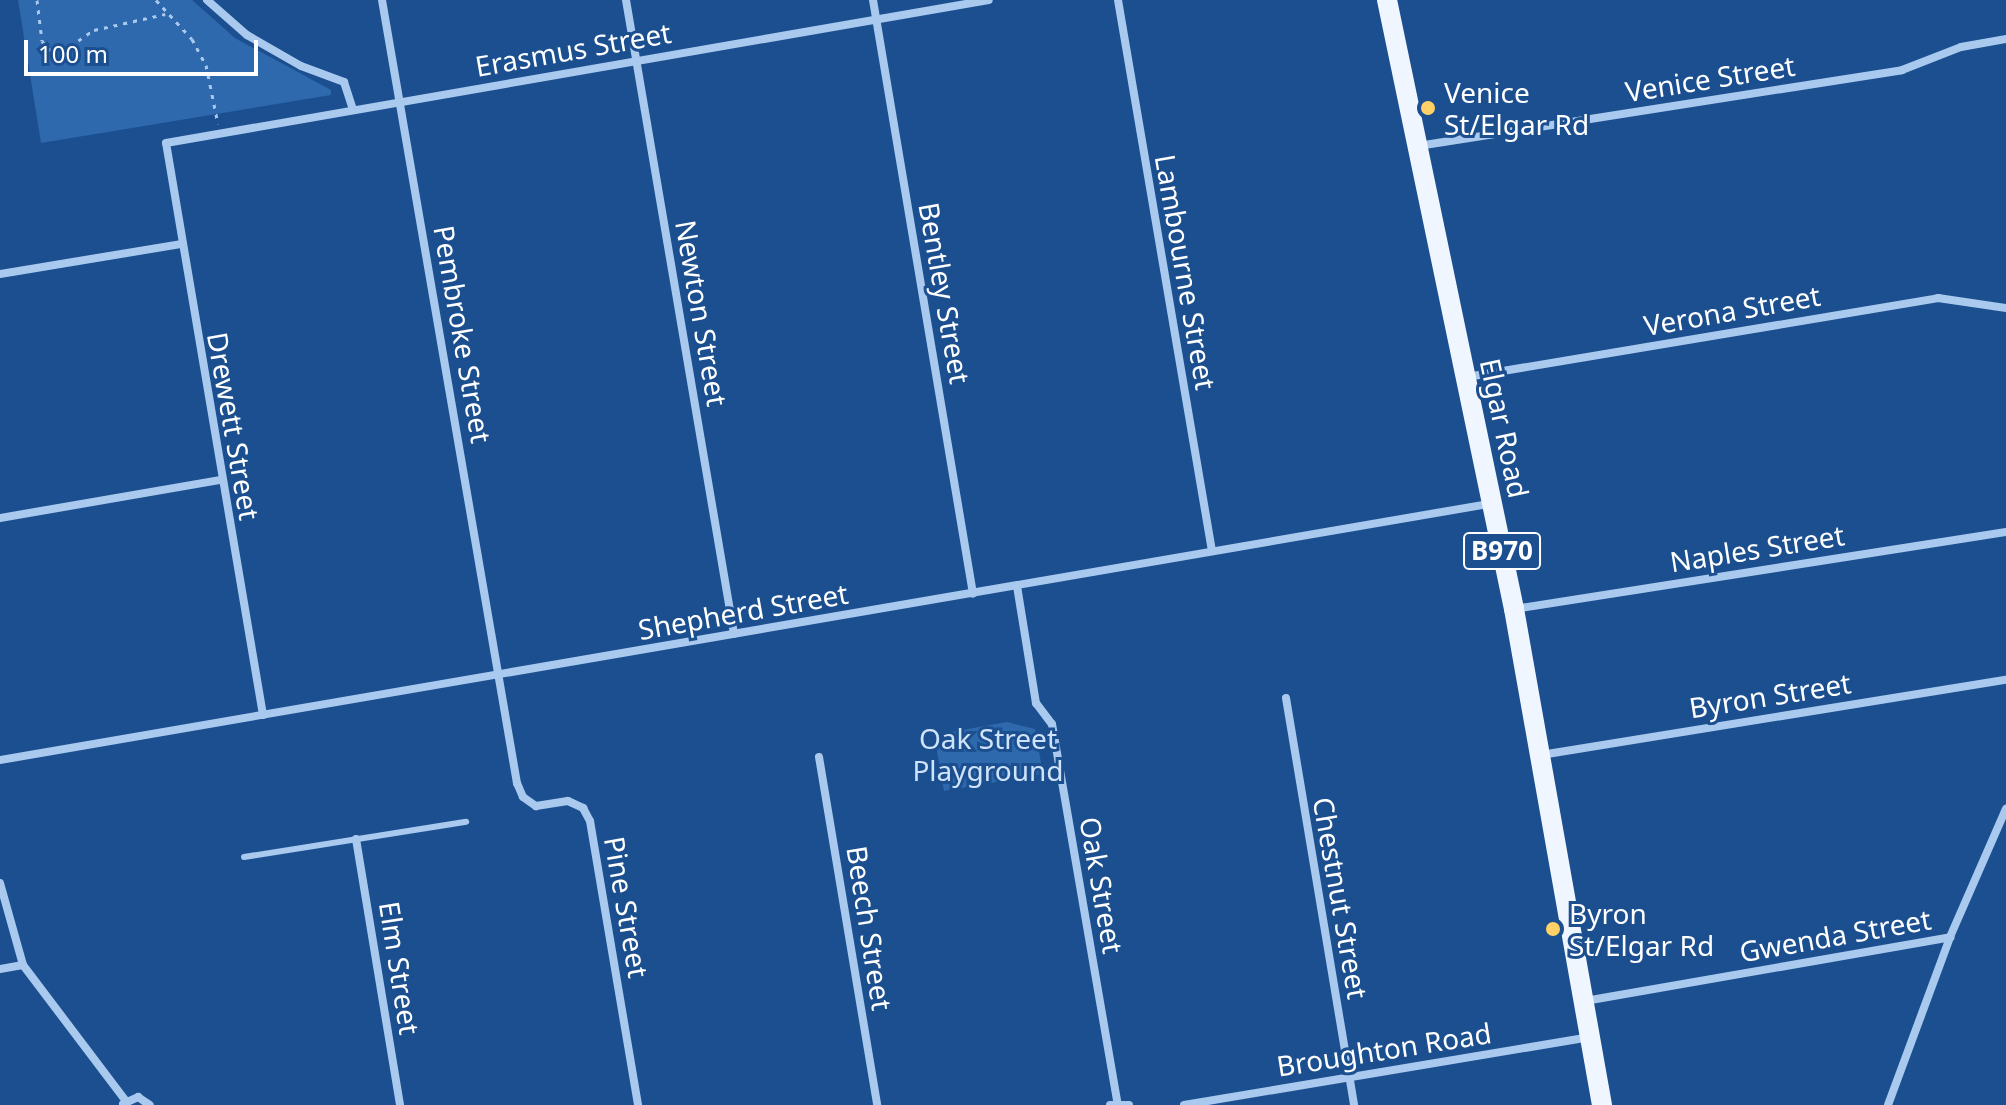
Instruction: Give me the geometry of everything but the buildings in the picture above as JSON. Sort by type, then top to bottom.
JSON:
[{"type":"main road","name":"Elgar Road","points":[[1387,0],[1514,609],[1602,1105]]},
{"type":"street","points":[[207,0],[247,35],[301,66],[344,82],[353,110]]},
{"type":"street","name":"Pembroke Street","points":[[382,0],[500,675]]},
{"type":"street","name":"Newton Street","points":[[626,0],[734,634]]},
{"type":"street","name":"Bentley Street","points":[[873,0],[973,594]]},
{"type":"street","name":"Erasmus Street","points":[[166,143],[989,0]]},
{"type":"street","name":"Lambourne Street","points":[[1118,0],[1212,551]]},
{"type":"street","name":"Venice Street","points":[[1417,146],[1902,70],[1961,47],[2006,39]]},
{"type":"street","name":"Drewett Street","points":[[166,143],[263,715]]},
{"type":"street","points":[[0,274],[181,244]]},
{"type":"street","name":"Verona Street","points":[[1466,377],[1938,298],[2006,308]]},
{"type":"street","points":[[0,518],[221,480]]},
{"type":"street","name":"Shepherd Street","points":[[0,760],[1492,504]]},
{"type":"street","name":"Naples Street","points":[[1514,609],[2006,532]]},
{"type":"street","name":"Oak Street","points":[[1017,586],[1036,703],[1052,724],[1113,1103]]},
{"type":"street","name":"Pine Street","points":[[500,675],[523,797],[536,806],[568,801],[583,808],[590,821],[638,1105]]},
{"type":"street","name":"Byron Street","points":[[1541,755],[2006,680]]},
{"type":"street","name":"Chestnut Street","points":[[1286,698],[1354,1105]]},
{"type":"street","name":"Beech Street","points":[[819,757],[877,1105]]},
{"type":"street","points":[[1888,1105],[1950,937],[2006,809]]},
{"type":"street","name":"Elm Street","points":[[356,839],[400,1105]]},
{"type":"street","points":[[0,883],[23,965],[124,1103],[138,1097],[150,1105]]},
{"type":"street","name":"Gwenda Street","points":[[1585,1001],[1950,937]]},
{"type":"street","points":[[0,969],[23,965]]},
{"type":"street","name":"Broughton Road","points":[[1184,1105],[1591,1037]]},
{"type":"street","points":[[1113,1103],[1129,1105]]},
{"type":"lane","points":[[244,857],[466,822]]},
{"type":"path","points":[[37,0],[42,41],[51,51],[62,52],[94,30],[165,14]]},
{"type":"path","points":[[156,0],[165,14],[187,32],[206,65],[220,134]]},
{"type":"green space","points":[[18,0],[192,0],[235,38],[331,90],[331,95],[41,143]]},
{"type":"green space","name":"Oak Street Playground","points":[[1007,722],[1035,729],[1043,774],[944,791],[934,735]]},
{"type":"place","name":"Venice St/Elgar Rd","points":[[1428,108]]},
{"type":"place","name":"Byron St/Elgar Rd","points":[[1553,929]]}]
